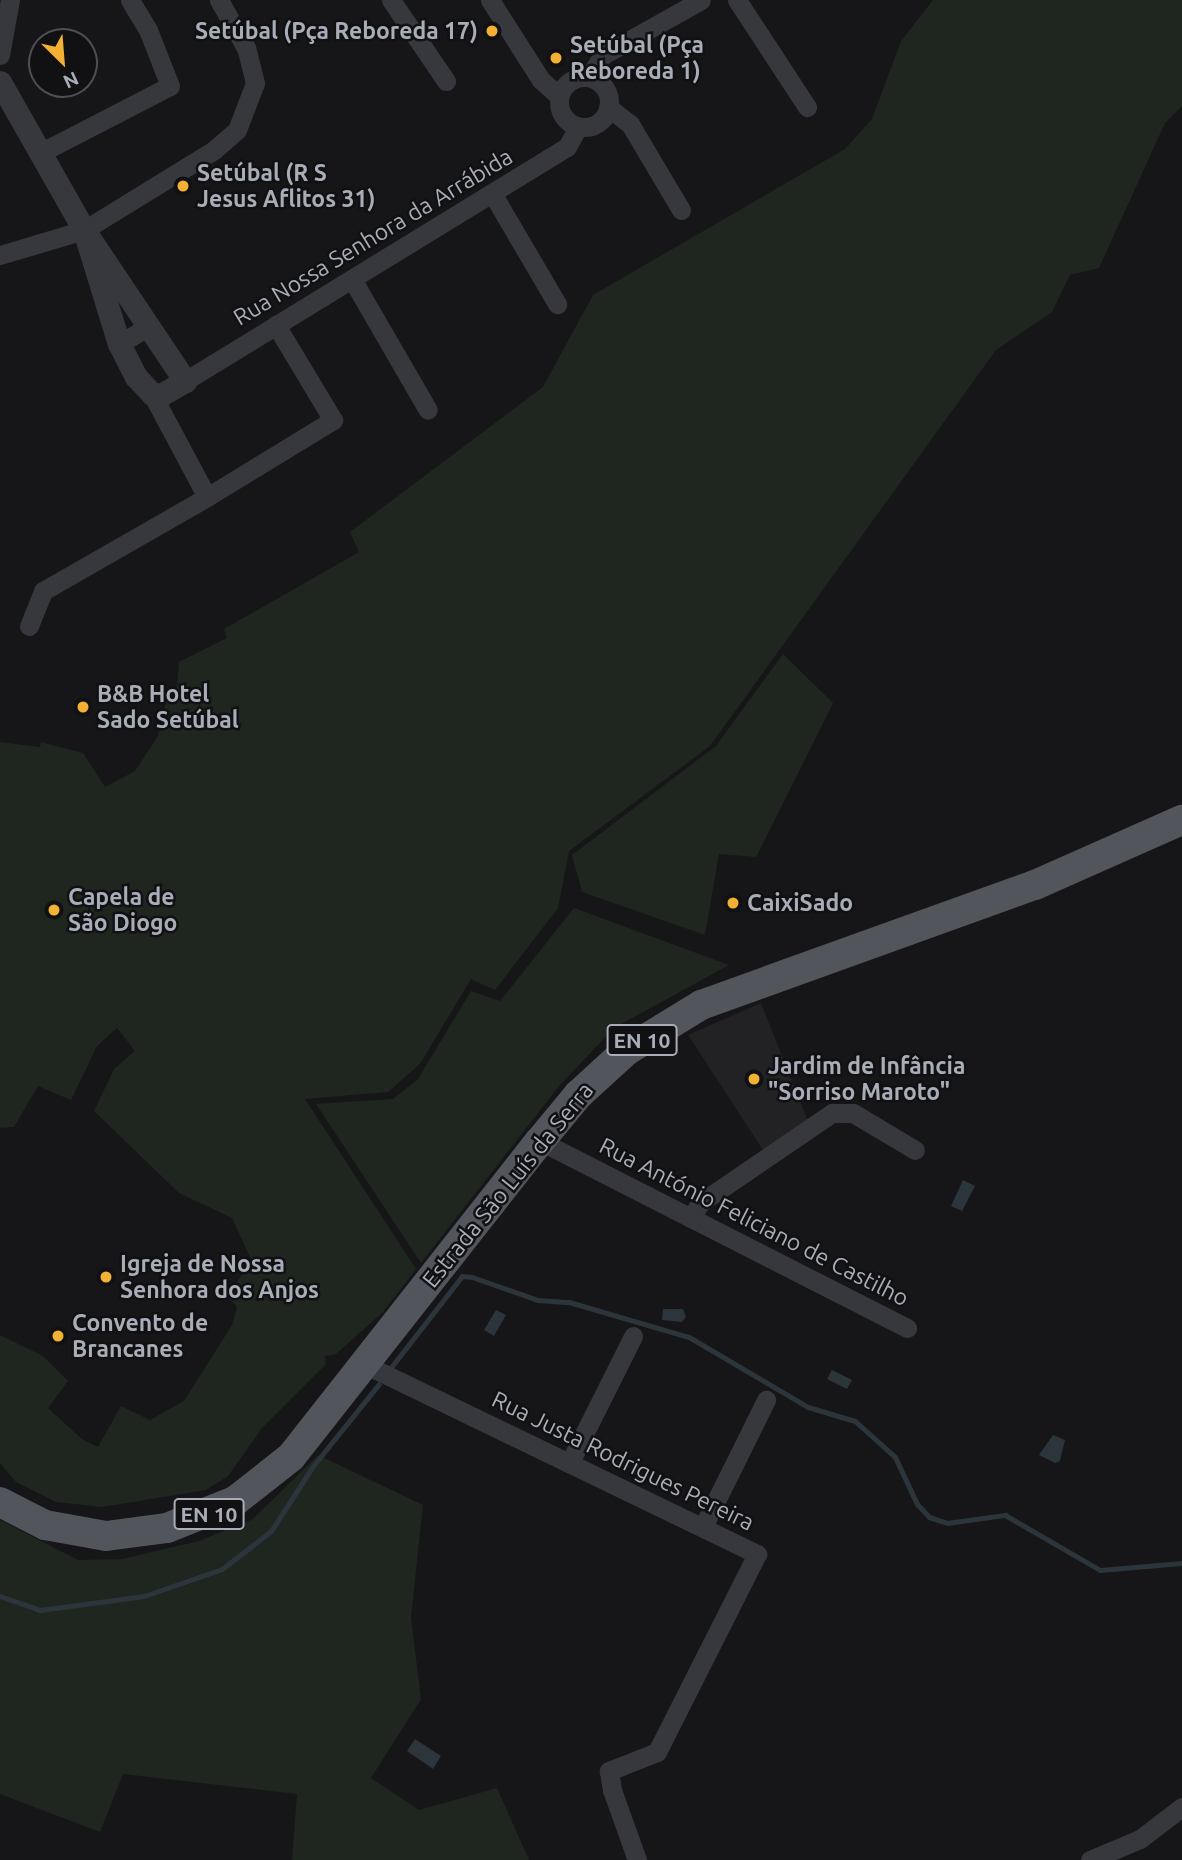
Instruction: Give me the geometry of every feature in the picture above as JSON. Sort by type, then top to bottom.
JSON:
[{"type":"main road","name":"Estrada São Luís da Serra","points":[[1076,869],[1182,814]]},
{"type":"main road","name":"Estrada São Luís da Serra","points":[[0,1502],[45,1525],[85,1535],[126,1535],[188,1522],[235,1501],[276,1472],[540,1141],[600,1073],[662,1026],[701,1004],[1076,869],[1182,820]]},
{"type":"street","points":[[0,55],[10,0]]},
{"type":"street","points":[[40,153],[170,86],[148,30],[130,0]]},
{"type":"street","points":[[0,255],[84,230],[227,141],[246,118],[255,83],[252,66],[219,0]]},
{"type":"street","points":[[391,0],[446,81]]},
{"type":"street","points":[[490,0],[541,80],[559,96],[562,115],[578,127],[597,123],[608,107]]},
{"type":"street","points":[[589,77],[603,55],[701,0]]},
{"type":"street","points":[[737,0],[807,107]]},
{"type":"street","points":[[559,96],[573,78],[589,77],[605,88],[608,107],[630,124],[681,210]]},
{"type":"street","points":[[0,82],[84,230],[152,332],[169,388],[167,417],[207,497]]},
{"type":"street","name":"Rua Nossa Senhora da Arrábida","points":[[169,388],[568,147],[578,127]]},
{"type":"street","points":[[492,193],[557,304]]},
{"type":"street","points":[[84,230],[119,344],[169,388]]},
{"type":"street","points":[[352,279],[428,410]]},
{"type":"street","points":[[29,626],[43,590],[207,497],[333,420],[276,325]]},
{"type":"street","points":[[119,344],[142,330],[152,332]]},
{"type":"street","points":[[691,1218],[700,1203],[832,1113],[853,1112],[915,1150]]},
{"type":"street","name":"Rua António Feliciano de Castilho","points":[[540,1141],[907,1328]]},
{"type":"street","points":[[570,1462],[633,1336]]},
{"type":"street","name":"Rua Justa Rodrigues Pereira","points":[[364,1364],[757,1553],[657,1752],[609,1771],[637,1860]]},
{"type":"street","points":[[703,1527],[766,1400]]},
{"type":"street","points":[[1090,1860],[1140,1839],[1182,1807]]},
{"type":"shaded area","points":[[933,0],[1182,0],[1182,106],[1165,123],[1099,268],[1070,275],[1052,312],[996,350],[710,746],[569,851],[558,908],[495,990],[471,979],[420,1064],[388,1092],[305,1099],[416,1269],[383,1312],[336,1354],[325,1356],[326,1364],[262,1428],[228,1476],[206,1490],[102,1507],[56,1502],[16,1482],[0,1463],[0,1335],[43,1356],[68,1381],[48,1408],[83,1440],[98,1447],[121,1406],[150,1420],[184,1401],[232,1325],[237,1307],[228,1297],[251,1259],[232,1218],[179,1193],[94,1111],[114,1069],[135,1051],[117,1028],[97,1046],[71,1100],[38,1086],[14,1127],[0,1128],[0,742],[40,747],[41,742],[83,753],[105,787],[135,771],[158,736],[167,698],[176,698],[179,662],[227,638],[224,629],[359,552],[350,532],[543,387],[593,295],[845,149],[872,119],[901,41]]},
{"type":"shaded area","points":[[783,654],[833,703],[756,857],[719,854],[705,935],[582,892],[572,855],[716,746]]},
{"type":"shaded area","points":[[574,908],[729,965],[614,1028],[559,1086],[421,1263],[316,1104],[393,1099],[418,1079],[471,991],[500,1001]]},
{"type":"shaded area","name":"Jardim de Infância \"Sorriso Maroto\"","points":[[761,1003],[809,1124],[765,1153],[688,1035]]},
{"type":"shaded area","points":[[963,1180],[975,1186],[962,1211],[951,1206]]},
{"type":"shaded area","points":[[663,1309],[683,1309],[686,1317],[682,1322],[662,1320]]},
{"type":"shaded area","points":[[496,1310],[506,1315],[494,1336],[484,1330]]},
{"type":"shaded area","points":[[832,1370],[852,1380],[847,1389],[827,1379]]},
{"type":"shaded area","points":[[1053,1435],[1065,1440],[1060,1461],[1055,1463],[1039,1455]]},
{"type":"shaded area","points":[[318,1455],[423,1505],[411,1618],[421,1699],[371,1778],[419,1810],[497,1788],[529,1860],[292,1860],[297,1794],[123,1774],[100,1832],[0,1794],[0,1520],[78,1560],[122,1559],[199,1541],[253,1519]]},
{"type":"shaded area","points":[[415,1739],[441,1756],[433,1769],[407,1751]]},
{"type":"waterway","points":[[392,1366],[462,1276],[472,1277],[538,1300],[569,1302],[689,1337],[808,1407],[855,1421],[895,1457],[917,1504],[929,1517],[947,1523],[1005,1515],[1100,1570],[1182,1563]]},
{"type":"waterway","points":[[0,1596],[40,1610],[144,1596],[222,1569],[271,1531],[313,1466],[379,1384]]},
{"type":"place","name":"Setúbal (Pça Reboreda 17)","points":[[492,31]]},
{"type":"place","name":"Setúbal (Pça Reboreda 1)","points":[[556,58]]},
{"type":"place","name":"Setúbal (R S Jesus Aflitos 31)","points":[[183,186]]},
{"type":"place","name":"B&B Hotel Sado Setúbal","points":[[83,707]]},
{"type":"place","name":"CaixiSado","points":[[733,903]]},
{"type":"place","name":"Capela de São Diogo","points":[[54,910]]},
{"type":"place","name":"Jardim de Infância \"Sorriso Maroto\"","points":[[754,1079]]},
{"type":"place","name":"Igreja de Nossa Senhora dos Anjos","points":[[106,1277]]},
{"type":"place","name":"Convento de Brancanes","points":[[58,1336]]}]
